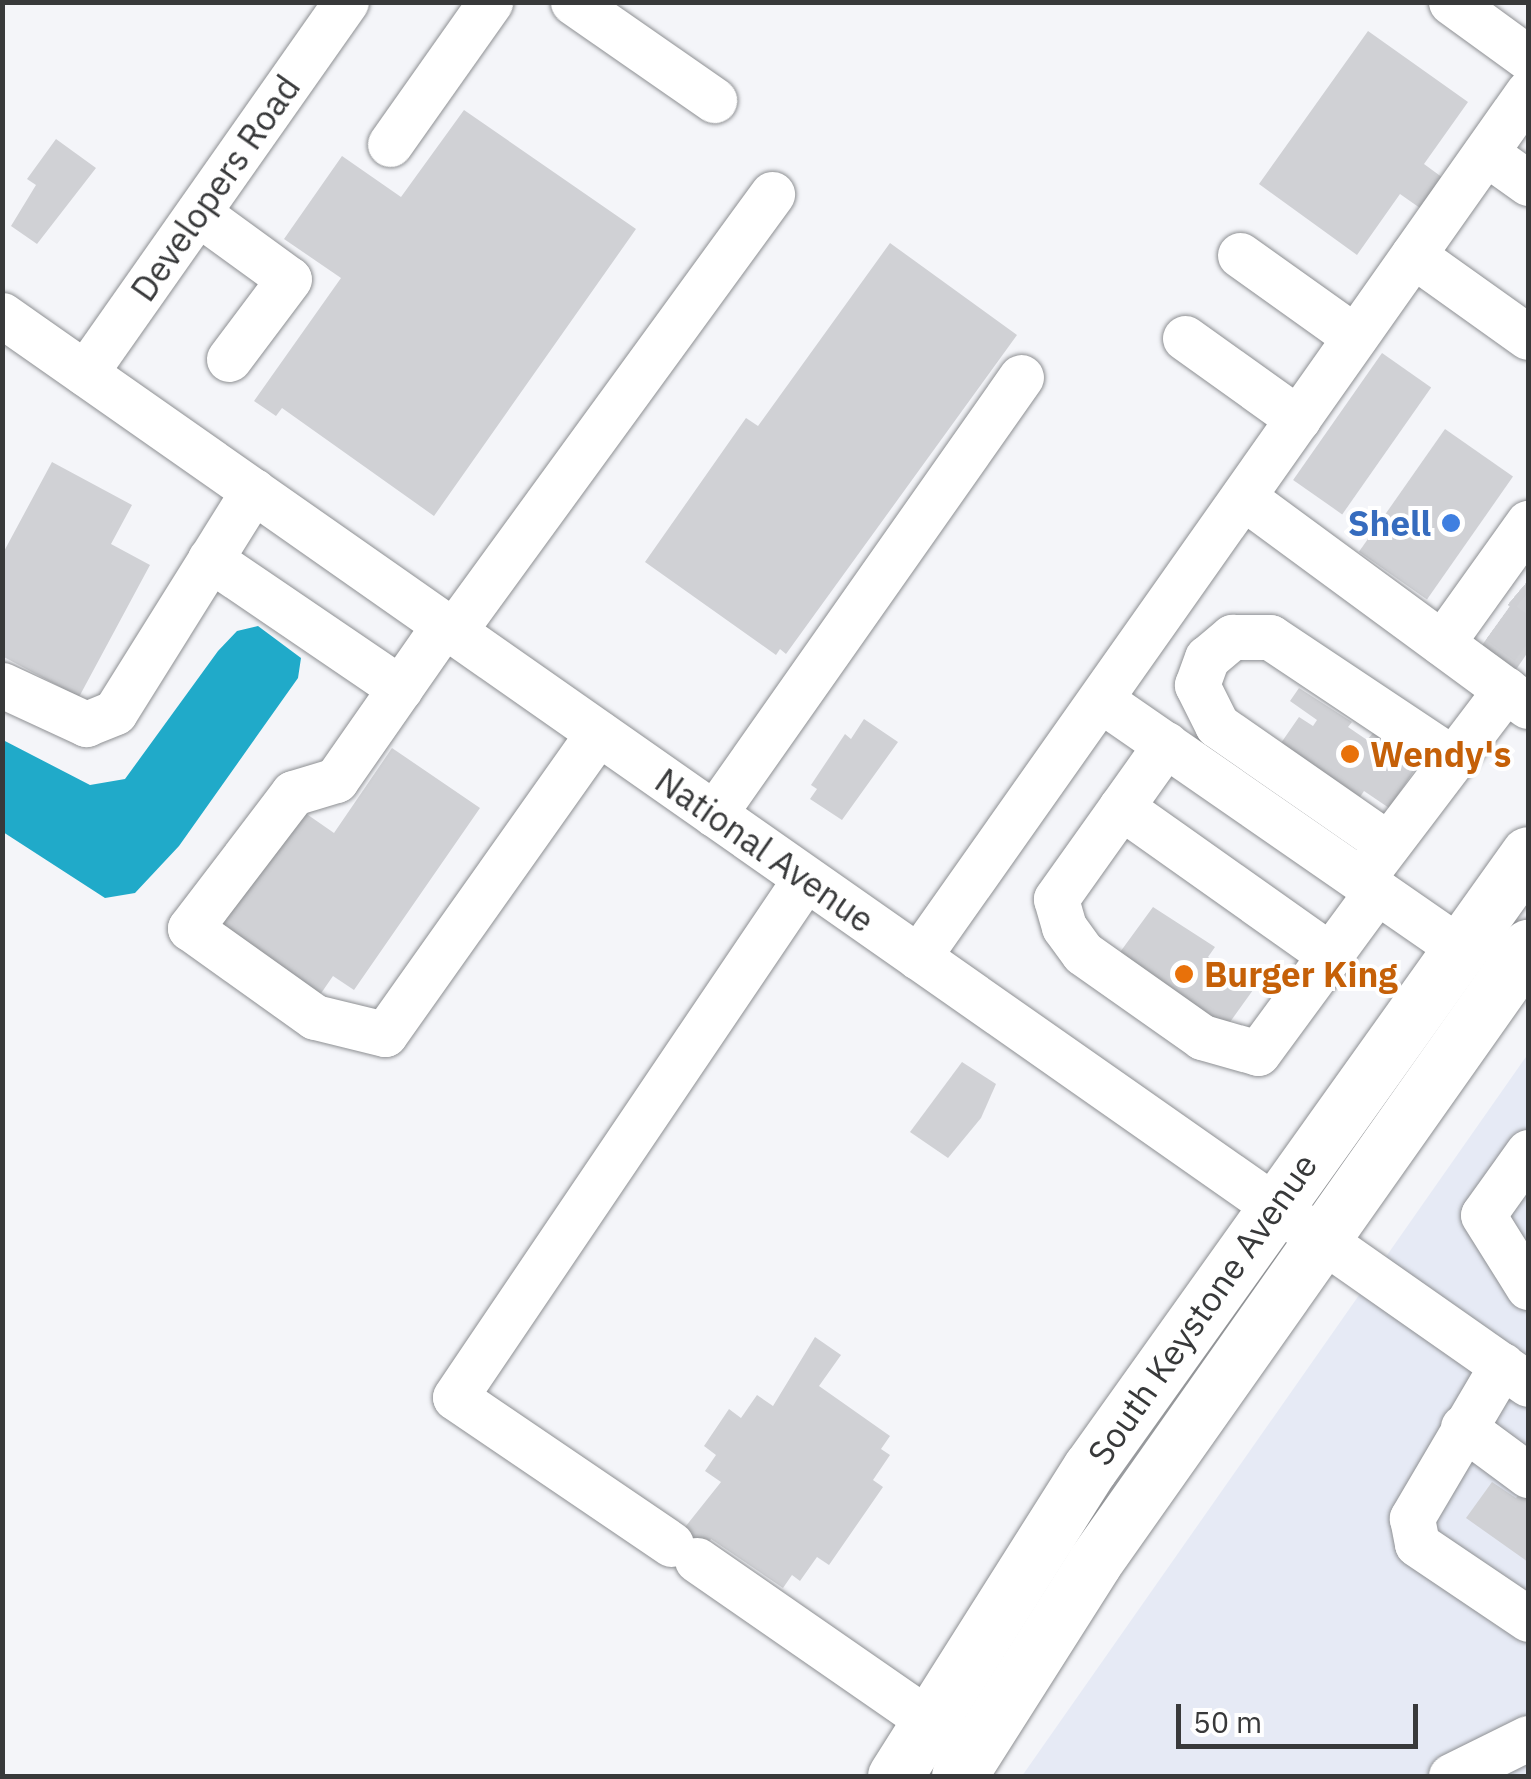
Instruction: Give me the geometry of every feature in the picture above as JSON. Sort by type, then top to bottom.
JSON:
[{"type":"main road","name":"South Keystone Avenue","points":[[895,1776],[1036,1548],[1273,1207],[1528,854]]},
{"type":"main road","name":"South Keystone Avenue","points":[[959,1776],[1094,1563],[1528,947]]},
{"type":"street","name":"Developers Road","points":[[85,373],[346,2]]},
{"type":"street","points":[[390,144],[490,2]]},
{"type":"street","points":[[574,2],[714,100]]},
{"type":"street","points":[[1451,2],[1528,58]]},
{"type":"street","points":[[918,958],[1528,92]]},
{"type":"street","points":[[1486,153],[1528,182]]},
{"type":"street","points":[[598,733],[386,1034],[315,1017],[190,928],[294,794],[336,780],[400,688],[772,194]]},
{"type":"street","points":[[198,214],[289,278],[229,359]]},
{"type":"street","points":[[1240,255],[1355,338]]},
{"type":"street","points":[[1413,255],[1528,337]]},
{"type":"street","name":"National Avenue","points":[[2,315],[1515,1374]]},
{"type":"street","points":[[1185,338],[1298,418]]},
{"type":"street","points":[[714,814],[1021,377]]},
{"type":"street","points":[[2,685],[86,724],[115,712],[253,491]]},
{"type":"street","points":[[1243,497],[1517,698],[1453,759],[1388,844],[1330,954],[1258,1053],[1202,1038],[1083,952],[1064,927],[1056,899],[1198,689],[1207,658],[1232,637],[1270,637],[1453,759]]},
{"type":"street","points":[[210,559],[400,688]]},
{"type":"street","points":[[1442,643],[1509,568]]},
{"type":"street","points":[[1198,689],[1217,724],[1388,844]]},
{"type":"street","points":[[1101,700],[1459,948]]},
{"type":"street","points":[[1121,807],[1330,954]]},
{"type":"street","points":[[805,879],[455,1396],[928,1720]]},
{"type":"street","points":[[1528,1152],[1483,1215],[1528,1287]]},
{"type":"street","points":[[1515,1374],[1463,1428],[1412,1518],[1417,1544],[1528,1619]]},
{"type":"street","points":[[1463,1428],[1528,1475]]},
{"type":"street","points":[[1451,1776],[1523,1748]]},
{"type":"shaded area","points":[[1528,1054],[1528,1776],[1022,1776]]},
{"type":"water","points":[[258,626],[301,658],[298,678],[179,846],[135,893],[105,898],[3,832],[3,740],[90,785],[125,779],[218,651],[237,631]]},
{"type":"building","points":[[1368,31],[1468,102],[1424,164],[1458,189],[1437,220],[1400,194],[1357,255],[1259,184]]},
{"type":"building","points":[[464,110],[636,229],[434,516],[282,408],[276,416],[254,401],[341,278],[284,239],[342,156],[401,197]]},
{"type":"building","points":[[56,139],[96,168],[37,244],[11,226],[36,185],[27,179]]},
{"type":"building","points":[[890,243],[1017,335],[786,654],[780,649],[776,655],[645,562],[746,418],[758,426]]},
{"type":"building","points":[[1382,353],[1431,387],[1342,514],[1293,480]]},
{"type":"building","points":[[1445,429],[1513,477],[1427,599],[1359,552]]},
{"type":"building","points":[[52,462],[132,505],[111,544],[150,565],[79,697],[2,656],[2,555]]},
{"type":"building","points":[[1528,581],[1528,652],[1513,674],[1480,648]]},
{"type":"building","name":"Wendy's","points":[[1299,688],[1352,722],[1348,727],[1367,740],[1373,733],[1418,765],[1389,808],[1364,791],[1360,797],[1281,743],[1299,717],[1313,726],[1317,720],[1290,701]]},
{"type":"building","points":[[864,719],[898,742],[842,820],[810,799],[817,789],[811,785],[845,734],[851,739]]},
{"type":"building","points":[[392,748],[480,808],[354,990],[333,976],[315,1002],[217,929],[298,808],[334,833]]},
{"type":"building","name":"Burger King","points":[[1153,907],[1215,947],[1208,957],[1253,990],[1220,1036],[1115,959]]},
{"type":"building","points":[[962,1062],[996,1084],[981,1118],[948,1158],[910,1132]]},
{"type":"building","points":[[815,1337],[841,1355],[819,1386],[890,1436],[881,1449],[890,1455],[873,1480],[883,1487],[829,1565],[817,1557],[800,1581],[792,1575],[783,1588],[711,1539],[691,1569],[666,1551],[721,1482],[705,1471],[716,1455],[704,1446],[729,1409],[741,1418],[757,1395],[773,1406]]},
{"type":"building","points":[[1492,1482],[1516,1498],[1520,1493],[1528,1499],[1528,1562],[1466,1518]]},
{"type":"tunnel","points":[[1522,587],[1528,592]]},
{"type":"tunnel","points":[[1499,621],[1528,642]]},
{"type":"place","name":"Shell","points":[[1451,523]]},
{"type":"place","name":"Wendy's","points":[[1350,754]]},
{"type":"place","name":"Burger King","points":[[1184,974]]}]
